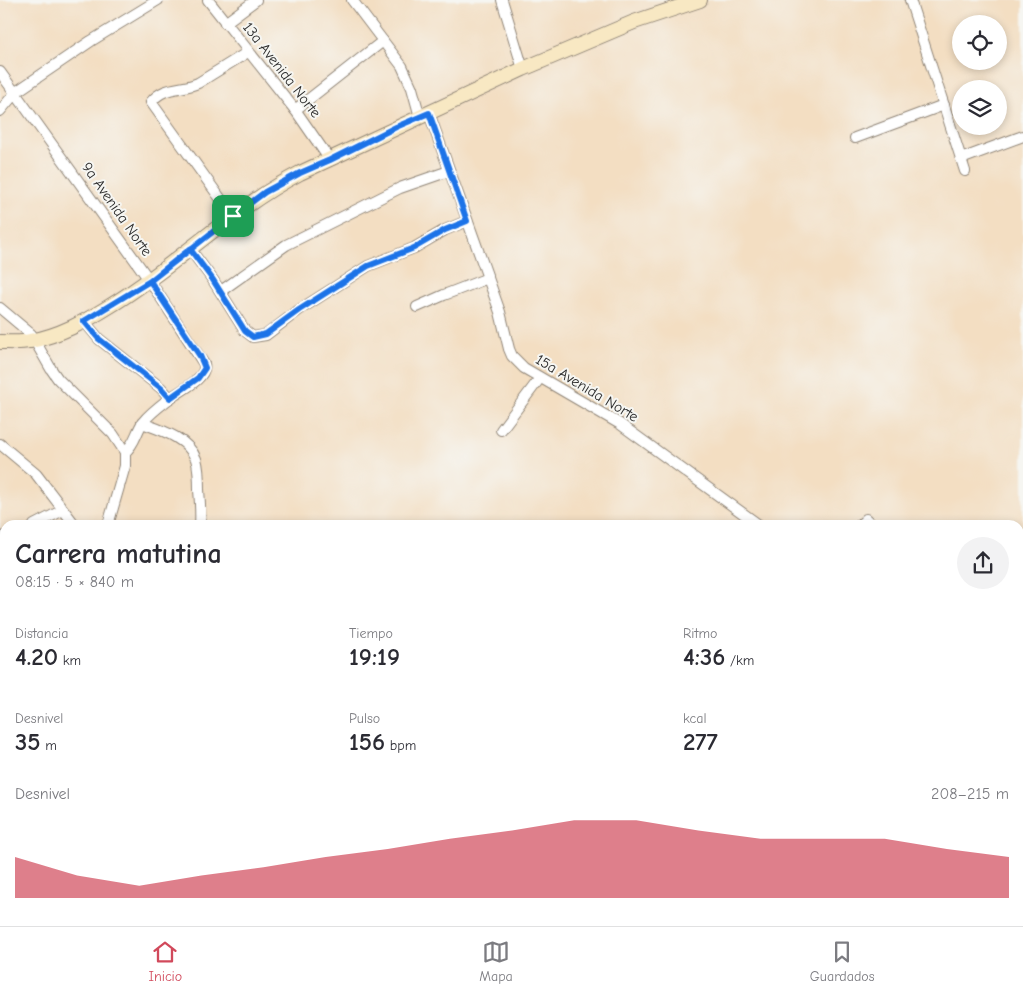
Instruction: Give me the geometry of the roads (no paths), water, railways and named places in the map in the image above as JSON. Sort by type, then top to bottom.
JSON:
[{"type":"street","points":[[0,111],[16,92],[103,33],[158,0]]},
{"type":"street","name":"13a Avenida Norte","points":[[208,0],[295,110],[330,160]]},
{"type":"street","points":[[225,23],[256,0]]},
{"type":"street","name":"15a Avenida Norte","points":[[352,0],[402,66],[412,88],[449,171],[488,278],[512,356],[524,368],[620,424],[752,520]]},
{"type":"street","points":[[502,0],[523,69]]},
{"type":"street","points":[[0,342],[35,340],[84,321],[150,281],[233,216],[282,182],[523,69],[634,22],[700,0]]},
{"type":"street","points":[[910,0],[964,171]]},
{"type":"street","points":[[295,110],[383,41]]},
{"type":"street","points":[[233,216],[151,102],[164,91],[198,83],[248,52]]},
{"type":"street","name":"9a Avenida Norte","points":[[0,72],[150,281],[200,356],[205,368],[198,378],[170,398]]},
{"type":"street","points":[[855,138],[944,106]]},
{"type":"street","points":[[961,159],[1023,136]]},
{"type":"street","points":[[220,291],[286,245],[400,188],[449,171]]},
{"type":"street","points":[[190,249],[220,291],[245,331],[253,337],[262,336],[368,266],[414,248],[445,230],[467,221]]},
{"type":"street","points":[[417,307],[488,278]]},
{"type":"street","points":[[0,308],[25,328],[35,340],[58,379],[113,434],[124,452],[125,466],[109,520]]},
{"type":"street","points":[[84,321],[99,339],[161,388],[170,398],[142,423],[132,445],[124,452]]},
{"type":"street","points":[[501,430],[540,378]]},
{"type":"street","points":[[142,423],[166,432],[186,446],[197,461],[200,520]]},
{"type":"street","points":[[0,444],[36,474],[71,520]]},
{"type":"street","points":[[43,520],[62,510]]}]
